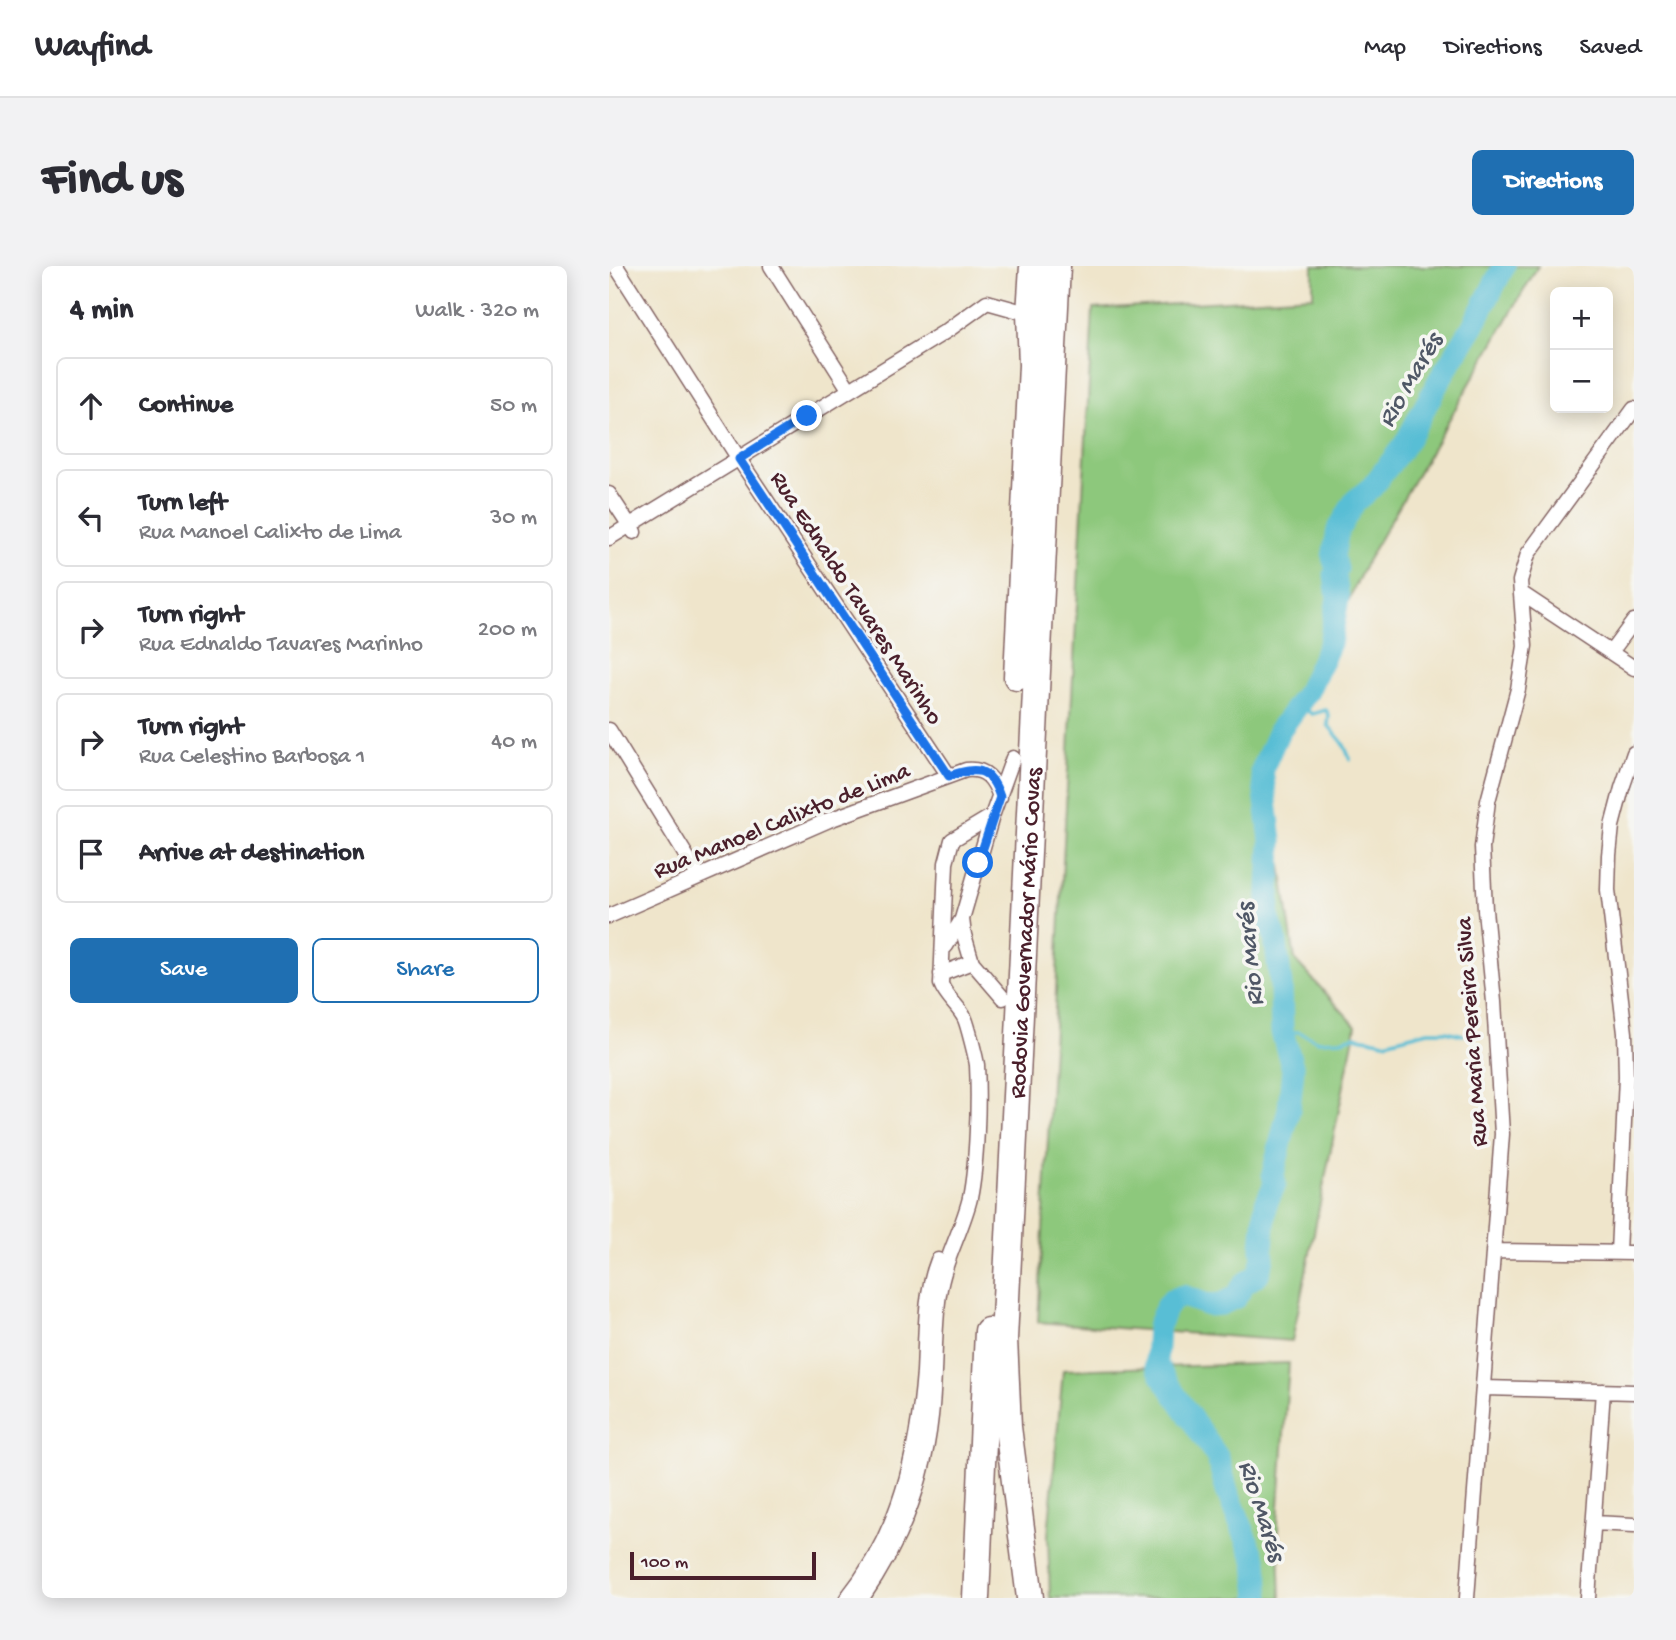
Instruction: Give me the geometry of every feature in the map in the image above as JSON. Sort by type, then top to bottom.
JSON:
[{"type":"highway","name":"Rodovia Governador Mário Covas","points":[[976,1598],[1033,365],[1030,314],[1033,266]]},
{"type":"highway","name":"Rodovia Governador Mário Covas","points":[[1030,1598],[1009,1438],[1004,1339],[1057,266]]},
{"type":"street","name":"Rua Ednaldo Tavares Marinho","points":[[616,266],[739,459],[949,776]]},
{"type":"street","points":[[771,266],[849,389]]},
{"type":"street","points":[[609,538],[632,529],[849,389],[948,330],[987,302],[1030,314]]},
{"type":"street","name":"Rua Maria Pereira Silva","points":[[1467,1598],[1502,1134],[1482,847],[1488,801],[1518,689],[1525,646],[1520,581],[1528,554],[1634,408]]},
{"type":"street","points":[[609,494],[632,529]]},
{"type":"street","points":[[1521,593],[1634,668]]},
{"type":"street","points":[[1611,652],[1634,621]]},
{"type":"street","points":[[609,730],[698,875]]},
{"type":"street","points":[[1618,1252],[1628,1119],[1625,1033],[1608,890],[1609,855],[1612,826],[1634,753]]},
{"type":"street","points":[[944,951],[962,919],[992,816],[1013,758]]},
{"type":"street","name":"Rua Manoel Calixto de Lima","points":[[609,916],[829,820],[966,770],[980,771],[992,779],[1000,797]]},
{"type":"street","points":[[862,1598],[877,1577],[904,1525],[925,1450],[931,1416],[939,1294],[945,1266],[963,1220],[972,1185],[977,1061],[965,1020],[945,995],[941,974],[946,863],[949,846],[956,836],[992,816]]},
{"type":"street","points":[[962,919],[965,943],[972,962],[1003,998]]},
{"type":"street","points":[[941,974],[972,962]]},
{"type":"street","points":[[847,1598],[884,1539],[906,1485],[912,1461],[921,1405],[930,1286],[937,1263],[956,1222],[964,1191],[970,1061],[974,1055]]},
{"type":"street","points":[[1493,1251],[1634,1253]]},
{"type":"street","points":[[1483,1388],[1634,1392]]},
{"type":"street","points":[[1588,1598],[1603,1391]]},
{"type":"street","points":[[1594,1523],[1634,1525]]},
{"type":"green space","points":[[1313,266],[1538,266],[1366,563],[1267,773],[1295,960],[1356,1026],[1292,1341],[1038,1322],[1093,309],[1313,296]]},
{"type":"green space","points":[[1289,1363],[1278,1520],[1281,1598],[1050,1598],[1048,1535],[1063,1370]]},
{"type":"waterway","name":"Rio Marés","points":[[1259,1598],[1256,1562],[1227,1491],[1218,1458],[1156,1363],[1158,1327],[1166,1307],[1172,1300],[1183,1296],[1208,1305],[1221,1304],[1236,1297],[1244,1284],[1258,1274],[1263,1258],[1266,1203],[1275,1184],[1273,1174],[1289,1109],[1293,1069],[1282,1032],[1281,985],[1275,937],[1268,917],[1271,841],[1262,770],[1279,731],[1308,691],[1330,643],[1338,598],[1335,575],[1337,569],[1333,557],[1338,530],[1355,501],[1372,487],[1405,444],[1504,266]]},
{"type":"waterway","points":[[1298,705],[1312,714],[1326,710],[1329,715],[1328,725],[1343,743],[1350,759]]},
{"type":"waterway","points":[[1285,1038],[1292,1032],[1299,1032],[1318,1041],[1341,1040],[1354,1036],[1385,1042],[1428,1031],[1463,1035]]},
{"type":"route","points":[[807,416],[739,459],[949,776],[974,770],[986,773],[992,779],[1000,797],[978,863]]}]
